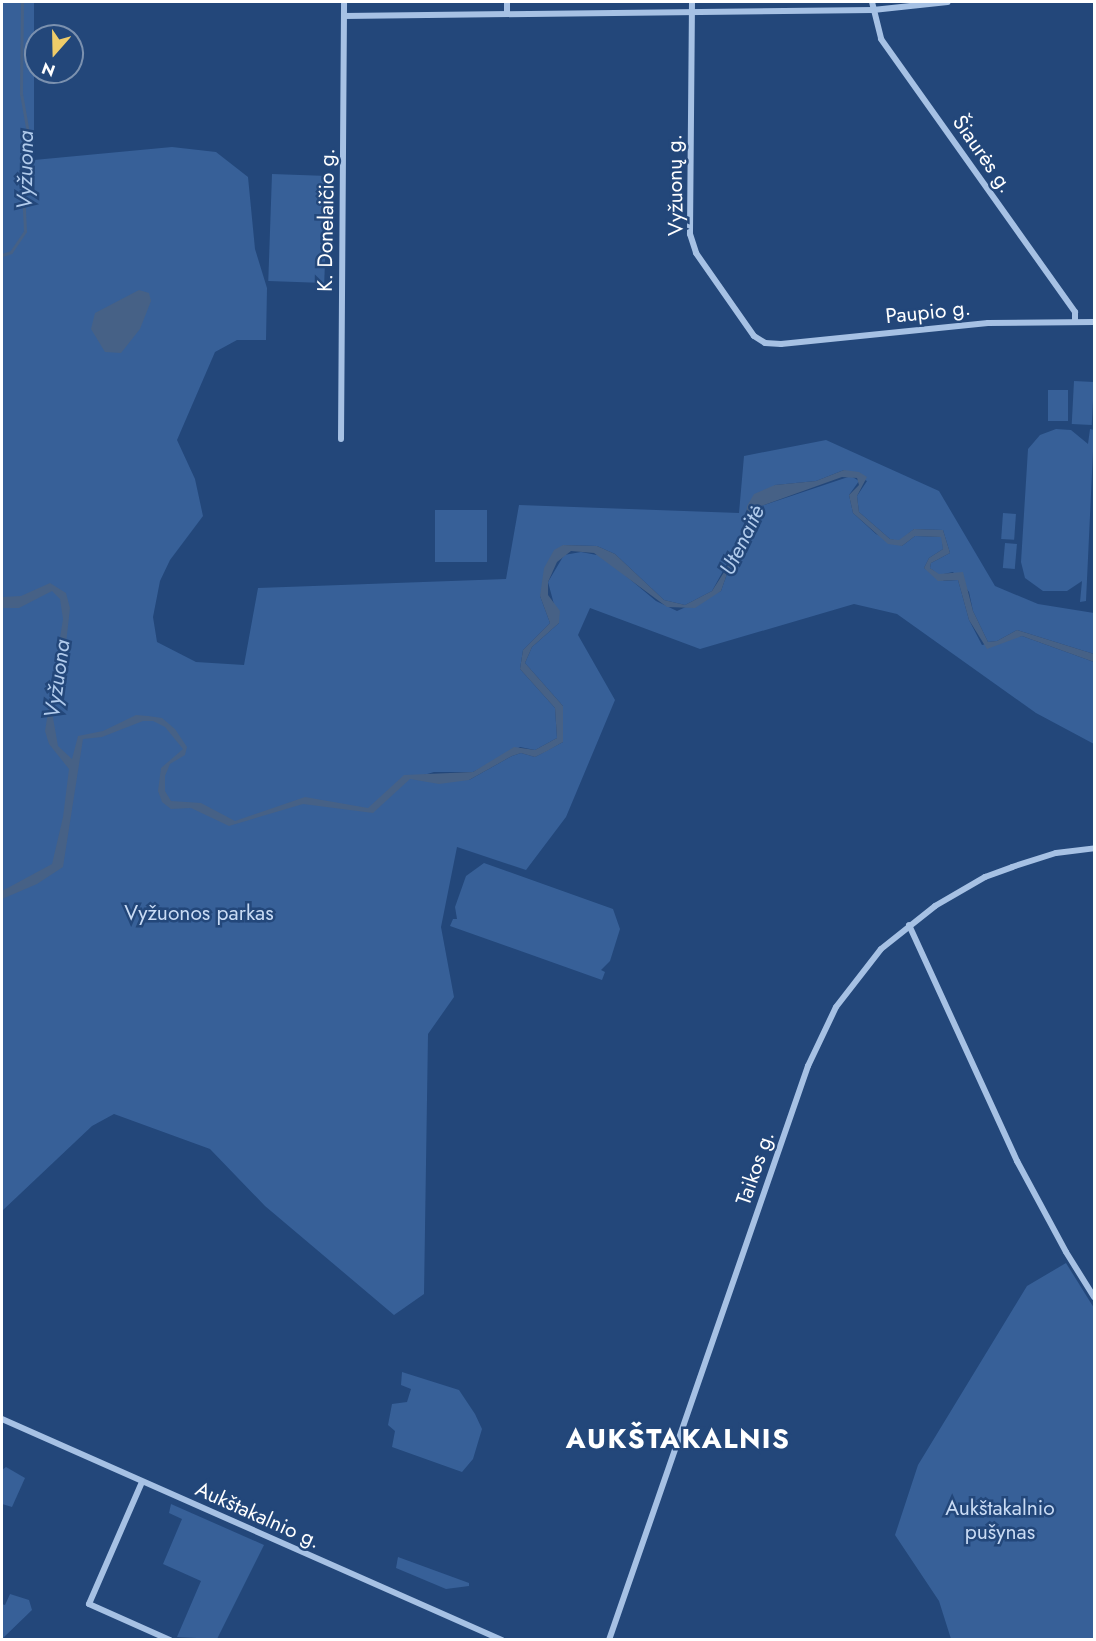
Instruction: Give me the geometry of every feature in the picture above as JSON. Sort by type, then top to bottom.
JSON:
[{"type":"street","name":"K. Donelaičio g.","points":[[341,439],[344,2]]},
{"type":"street","points":[[507,2],[507,14]]},
{"type":"street","name":"Vyžuonų g.","points":[[692,2],[690,234],[696,253],[748,329],[765,343]]},
{"type":"street","name":"Šiaurės g.","points":[[872,2],[881,39],[1074,312],[1075,321]]},
{"type":"street","points":[[344,16],[873,10],[948,2]]},
{"type":"street","name":"Paupio g.","points":[[765,343],[988,323],[1095,322]]},
{"type":"street","name":"Taikos g.","points":[[609,1640],[817,1042],[855,979],[909,925],[985,877],[1056,853],[1095,848]]},
{"type":"street","points":[[909,925],[1017,1161],[1065,1252],[1095,1297]]},
{"type":"street","name":"Aukštakalnio g.","points":[[2,1419],[502,1640]]},
{"type":"street","points":[[142,1482],[89,1604],[170,1640]]},
{"type":"green space","name":"Vyžuonos parkas","points":[[2,2],[34,2],[34,24],[24,24],[24,84],[34,84],[34,160],[172,147],[216,152],[248,177],[255,249],[267,288],[266,340],[237,340],[215,352],[177,440],[195,479],[203,516],[170,560],[160,581],[153,617],[157,642],[196,662],[244,665],[258,588],[506,579],[519,505],[739,513],[744,456],[826,440],[939,491],[995,586],[1038,604],[1094,613],[1094,654],[1017,630],[997,641],[988,642],[973,611],[969,592],[953,572],[939,575],[930,568],[931,563],[950,553],[943,530],[914,529],[899,541],[890,539],[859,512],[857,496],[867,481],[844,470],[816,481],[775,485],[746,520],[744,533],[712,591],[685,605],[664,600],[615,554],[597,546],[563,545],[540,596],[550,623],[523,650],[520,669],[555,708],[557,738],[535,750],[520,747],[473,772],[434,772],[410,779],[469,780],[512,756],[521,753],[535,757],[563,742],[563,706],[525,663],[532,647],[559,623],[548,582],[564,555],[581,552],[602,556],[656,601],[677,611],[721,591],[728,571],[754,531],[761,506],[851,476],[859,481],[849,495],[853,513],[876,534],[902,546],[915,536],[942,537],[943,549],[929,558],[924,568],[944,581],[958,580],[969,620],[982,645],[1022,636],[1094,662],[1094,744],[1036,713],[897,614],[854,604],[700,649],[590,608],[578,635],[615,700],[566,817],[526,870],[457,847],[441,927],[454,997],[428,1034],[424,1294],[394,1315],[265,1206],[210,1149],[114,1114],[92,1126],[2,1211]]},
{"type":"green space","points":[[272,174],[328,176],[324,283],[268,281]]},
{"type":"green space","points":[[1074,381],[1094,382],[1092,425],[1072,424]]},
{"type":"green space","points":[[1048,390],[1068,390],[1068,421],[1048,421]]},
{"type":"green space","points":[[1056,429],[1071,430],[1088,444],[1090,429],[1094,430],[1086,601],[1080,602],[1082,581],[1067,591],[1043,591],[1025,578],[1021,562],[1028,449],[1040,435]]},
{"type":"green space","points":[[435,510],[487,510],[487,562],[435,562]]},
{"type":"green space","points":[[1003,513],[1016,514],[1014,540],[1001,539]]},
{"type":"green space","points":[[1005,543],[1017,544],[1015,569],[1003,568]]},
{"type":"green space","points":[[484,863],[613,909],[620,929],[610,961],[601,970],[605,972],[602,980],[450,926],[453,919],[457,919],[455,907],[466,876]]},
{"type":"green space","name":"Aukštakalnio pušynas","points":[[1066,1263],[1094,1308],[1094,1639],[951,1639],[939,1601],[895,1535],[918,1465],[1027,1286]]},
{"type":"green space","points":[[402,1372],[459,1390],[475,1414],[482,1429],[473,1459],[462,1472],[392,1447],[395,1431],[388,1425],[392,1404],[407,1402],[411,1389],[401,1385]]},
{"type":"green space","points":[[6,1467],[25,1478],[12,1507],[2,1504],[2,1470]]},
{"type":"green space","points":[[171,1504],[264,1545],[217,1639],[177,1637],[201,1581],[163,1564],[182,1519],[169,1513]]},
{"type":"green space","points":[[398,1557],[469,1583],[469,1586],[446,1589],[396,1568]]},
{"type":"green space","points":[[10,1594],[29,1600],[32,1610],[2,1639],[2,1604],[5,1605]]},
{"type":"water","points":[[139,290],[149,293],[151,301],[140,329],[121,353],[105,352],[91,329],[95,313]]},
{"type":"water","name":"Utenaitė","points":[[844,470],[859,472],[867,477],[857,496],[859,512],[890,539],[899,540],[914,529],[943,530],[950,553],[931,563],[930,568],[939,574],[963,572],[973,611],[988,642],[997,641],[1017,630],[1094,654],[1094,662],[1022,636],[987,649],[969,620],[958,580],[938,581],[924,568],[929,558],[943,549],[941,537],[915,536],[902,546],[888,544],[853,513],[849,495],[859,485],[857,478],[842,477],[761,506],[754,531],[728,571],[721,591],[695,608],[667,607],[594,553],[571,551],[557,562],[548,582],[548,595],[560,611],[559,623],[532,647],[525,663],[563,706],[563,742],[547,751],[535,757],[521,753],[512,756],[469,780],[439,784],[410,779],[373,813],[303,804],[229,826],[191,808],[171,809],[162,802],[158,791],[161,768],[183,749],[165,727],[153,721],[143,721],[102,737],[83,739],[63,867],[37,884],[2,899],[2,891],[52,864],[63,817],[69,769],[49,744],[45,731],[63,619],[60,599],[52,591],[19,608],[2,608],[2,597],[21,596],[50,583],[66,593],[70,608],[62,679],[52,712],[58,746],[72,759],[78,736],[103,731],[136,715],[162,718],[175,729],[187,747],[185,755],[170,764],[165,776],[165,791],[171,801],[201,803],[235,821],[305,797],[368,808],[404,775],[473,772],[514,747],[535,750],[557,738],[555,708],[520,669],[523,650],[550,623],[540,596],[544,568],[554,550],[563,545],[597,546],[615,554],[664,600],[685,605],[712,591],[726,569],[744,533],[747,506],[754,494],[775,485],[816,481]]},
{"type":"waterway","name":"Vyžuona","points":[[2,255],[11,252],[25,231],[22,168],[28,133],[21,94],[22,2]]},
{"type":"district","name":"AUKŠTAKALNIS","points":[[678,1439]]}]
